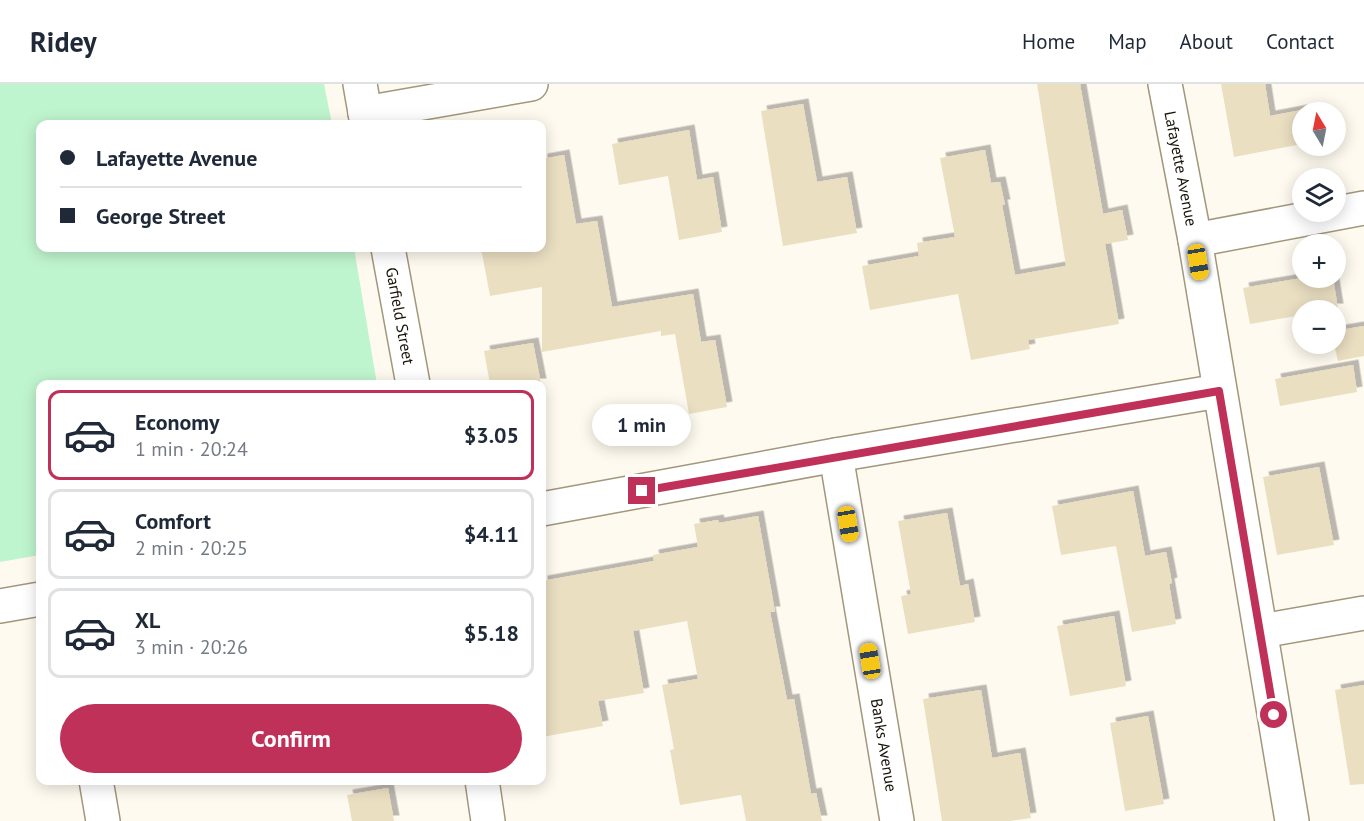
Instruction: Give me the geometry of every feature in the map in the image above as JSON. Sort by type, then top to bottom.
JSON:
[{"type":"street","points":[[364,107],[531,84]]},
{"type":"street","name":"Lafayette Avenue","points":[[1165,84],[1195,240],[1292,821]]},
{"type":"street","points":[[1195,240],[1364,208]]},
{"type":"street","name":"Garfield Street","points":[[389,252],[412,380]]},
{"type":"street","points":[[546,508],[837,455],[1219,391]]},
{"type":"street","name":"Banks Avenue","points":[[837,455],[897,821]]},
{"type":"street","points":[[0,606],[36,600]]},
{"type":"street","points":[[1261,631],[1364,614]]},
{"type":"street","points":[[97,785],[103,821]]},
{"type":"street","points":[[483,785],[489,821]]},
{"type":"green space","points":[[0,84],[324,84],[331,120],[36,120],[36,252],[355,252],[376,380],[36,380],[36,556],[0,562]]},
{"type":"building","points":[[1037,84],[1080,84],[1103,214],[1122,210],[1128,240],[1105,244],[1119,324],[1028,340],[1030,349],[971,360],[958,294],[870,310],[862,266],[919,256],[917,243],[955,237],[940,158],[985,150],[991,183],[1000,182],[1015,275],[1066,266]]},
{"type":"building","points":[[1221,84],[1265,84],[1270,116],[1292,112],[1292,146],[1234,157]]},
{"type":"building","points":[[803,104],[817,182],[847,177],[857,233],[783,246],[761,111]]},
{"type":"building","points":[[689,130],[697,180],[713,177],[722,232],[679,240],[668,176],[619,185],[612,144]]},
{"type":"building","points":[[564,155],[576,224],[597,221],[612,307],[693,294],[701,342],[715,340],[727,407],[689,414],[675,334],[661,336],[661,331],[542,352],[542,287],[490,296],[482,252],[546,252],[546,158]]},
{"type":"building","points":[[1292,280],[1292,288],[1335,288],[1337,300],[1292,300],[1292,317],[1250,324],[1243,288]]},
{"type":"building","points":[[1364,326],[1364,356],[1338,361],[1336,354],[1346,354],[1346,329]]},
{"type":"building","points":[[533,343],[540,380],[489,380],[484,351]]},
{"type":"building","points":[[1353,365],[1357,392],[1280,406],[1275,379]]},
{"type":"building","points":[[1319,467],[1334,545],[1277,555],[1263,477]]},
{"type":"building","points":[[1133,491],[1145,556],[1166,552],[1176,624],[1132,632],[1116,546],[1061,555],[1052,506]]},
{"type":"building","points":[[947,513],[960,586],[968,584],[975,622],[908,634],[901,596],[911,594],[898,521]]},
{"type":"building","points":[[758,516],[775,612],[770,612],[787,700],[794,699],[811,794],[816,793],[822,821],[746,821],[741,795],[680,805],[670,750],[674,749],[662,685],[698,679],[687,621],[633,631],[644,693],[598,701],[603,726],[546,736],[546,580],[654,561],[653,555],[698,547],[694,524],[718,520],[719,523]]},
{"type":"building","points":[[1114,616],[1126,686],[1070,696],[1057,626]]},
{"type":"building","points":[[1364,685],[1364,784],[1350,785],[1335,690]]},
{"type":"building","points":[[981,690],[992,758],[1020,753],[1031,818],[1010,821],[942,821],[923,699]]},
{"type":"building","points":[[1148,716],[1164,804],[1125,811],[1110,723]]},
{"type":"building","points":[[388,788],[394,821],[352,821],[347,795]]},
{"type":"route","points":[[642,491],[837,455],[1219,391],[1274,715]]}]
